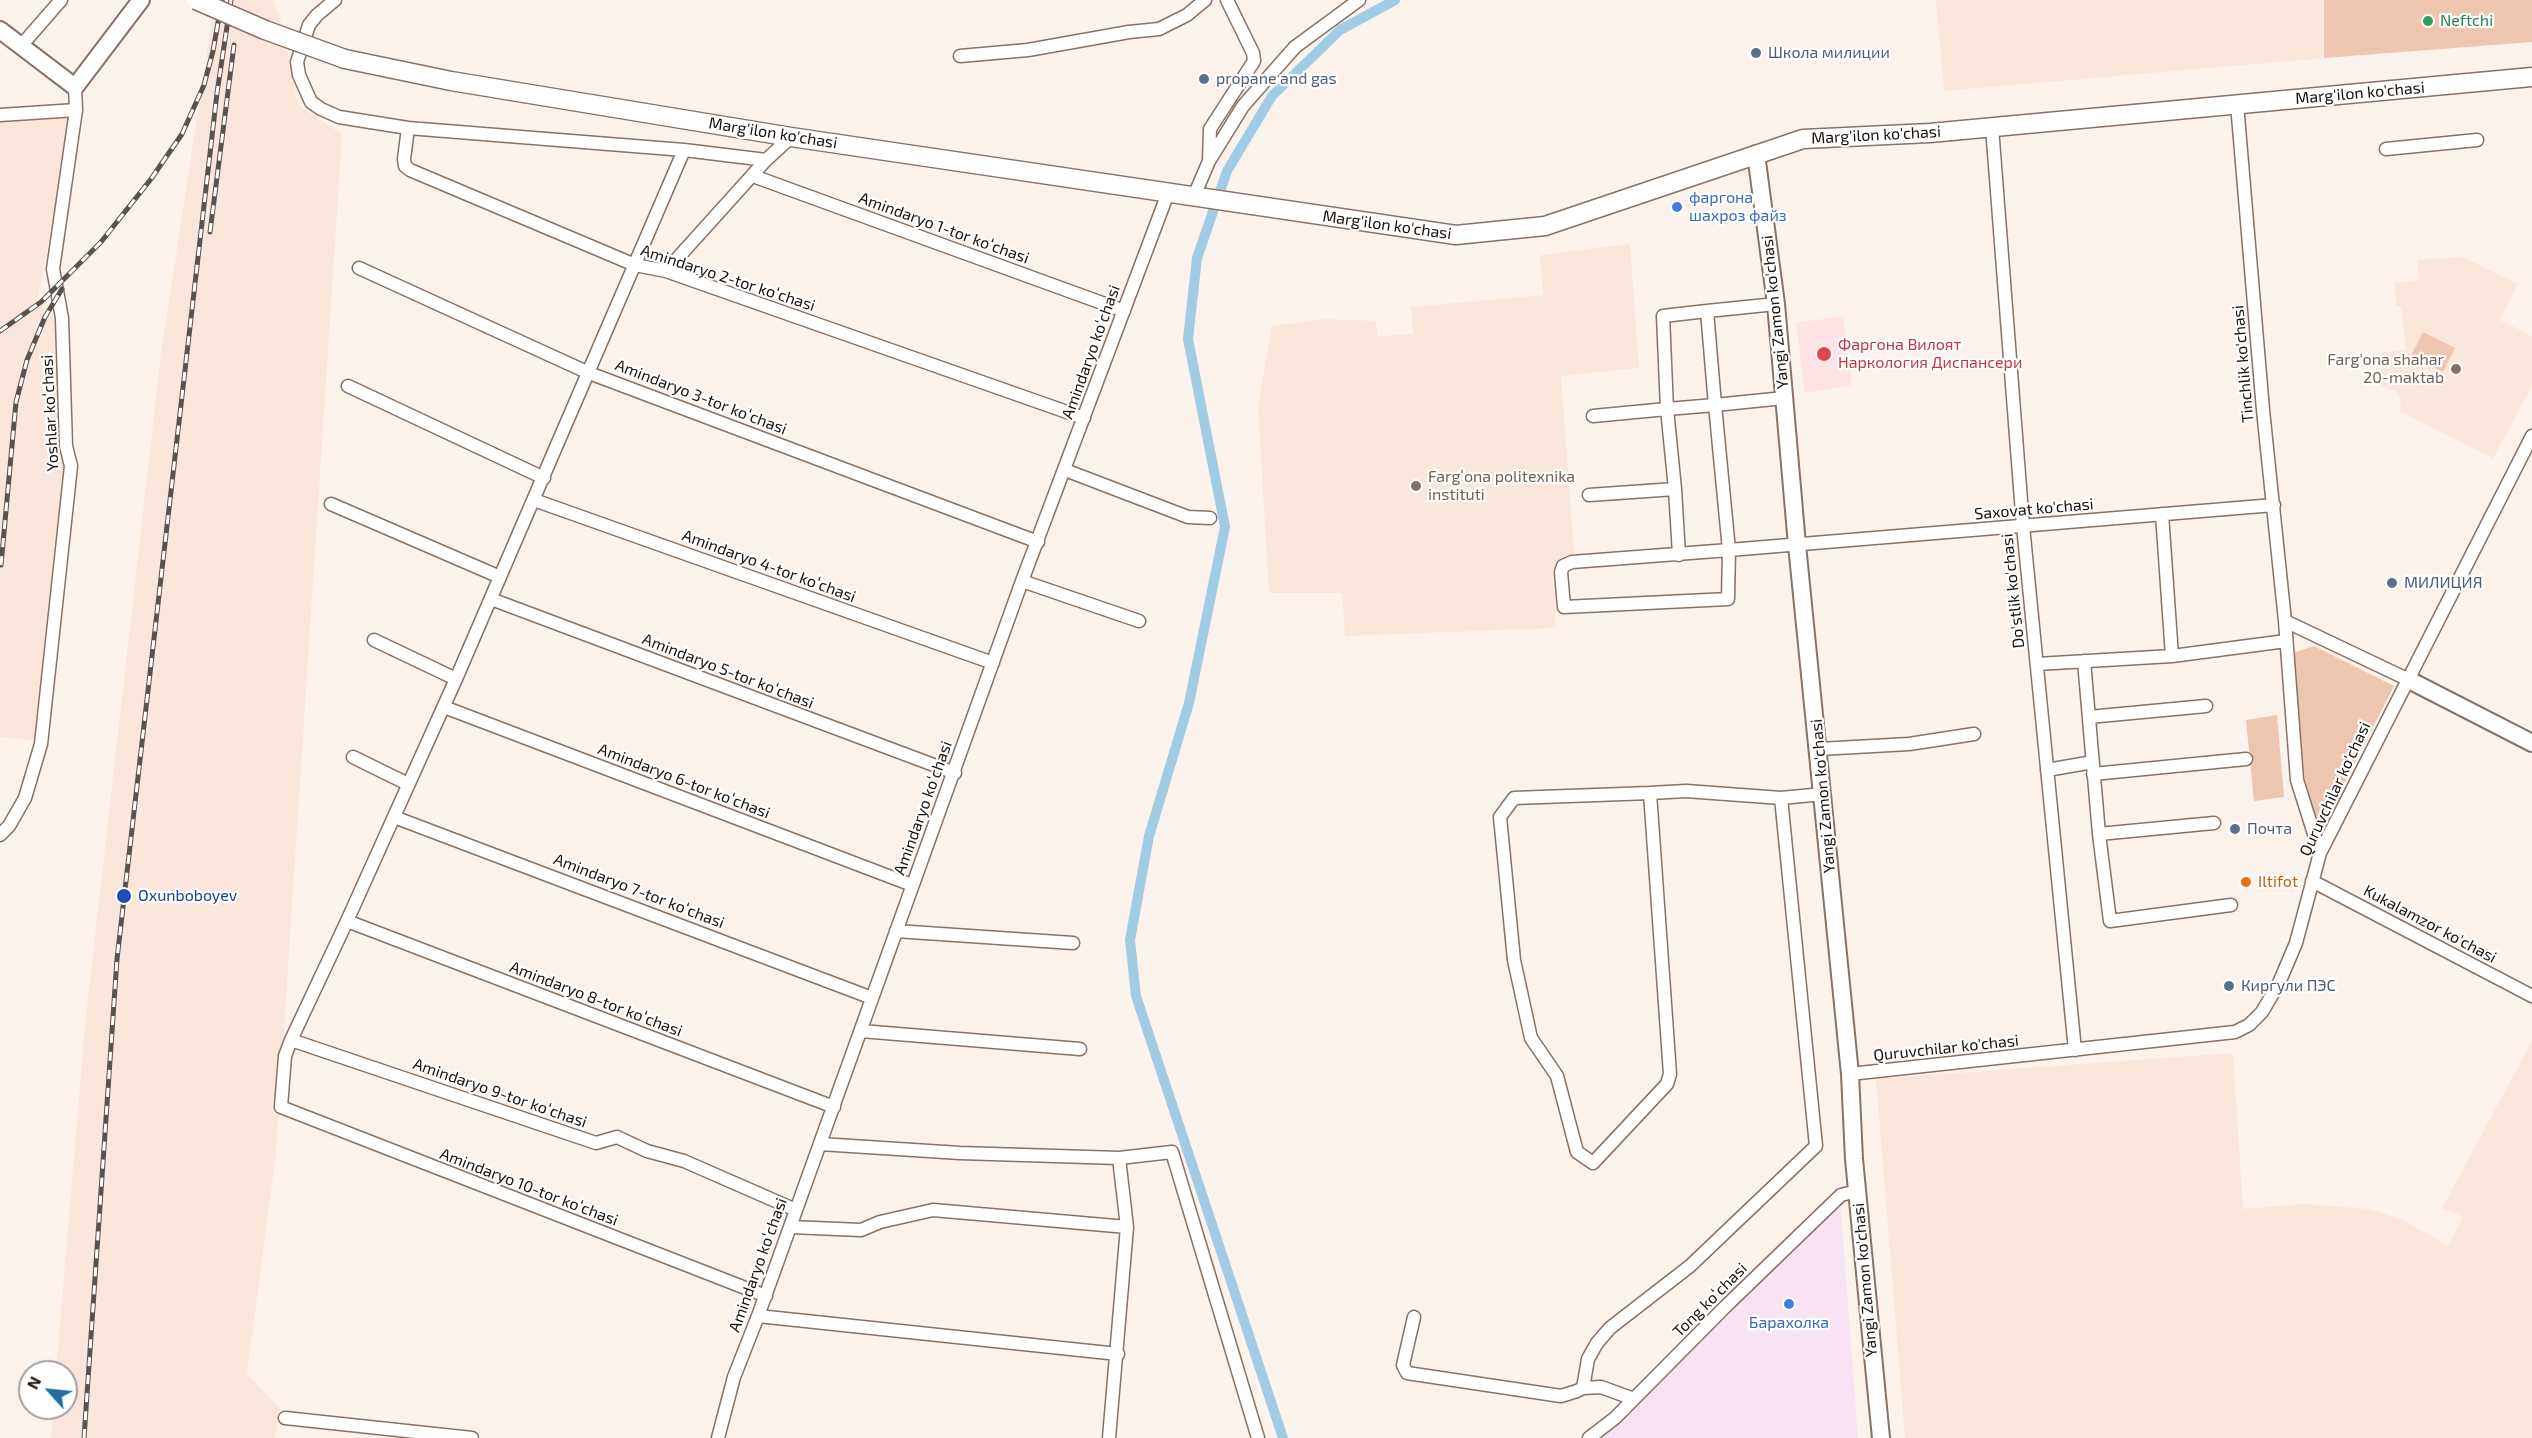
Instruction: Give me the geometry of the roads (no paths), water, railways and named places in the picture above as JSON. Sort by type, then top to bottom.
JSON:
[{"type":"main road","name":"Marg'ilon ko'chasi","points":[[196,0],[266,30],[345,59],[441,79],[791,137],[1456,235],[1545,226],[1803,139],[1930,133],[2532,77]]},
{"type":"street","points":[[20,47],[61,0]]},
{"type":"street","points":[[2,33],[75,87],[141,0]]},
{"type":"street","points":[[335,0],[309,25],[297,62],[299,75],[311,102],[339,117],[408,128],[684,150],[766,160]]},
{"type":"street","points":[[960,56],[1028,50],[1159,29],[1187,15],[1205,0]]},
{"type":"street","points":[[1199,197],[1209,161],[1210,129],[1254,61],[1253,53],[1227,0]]},
{"type":"street","points":[[1209,161],[1244,106],[1295,46],[1359,0]]},
{"type":"street","name":"Yoshlar koʻchasi","points":[[0,835],[9,826],[25,798],[41,744],[70,478],[71,466],[66,446],[62,318],[53,269],[76,110],[75,87]]},
{"type":"street","name":"Tinchlik ko'chasi","points":[[2237,104],[2263,410],[2285,621],[2297,780],[2320,853]]},
{"type":"street","points":[[0,115],[76,110]]},
{"type":"street","name":"Do'stlik ko'chasi","points":[[1992,127],[2023,526],[2075,1050]]},
{"type":"street","name":"Amindaryo 2-tor koʻchasi","points":[[408,128],[404,159],[405,166],[410,170],[635,266],[666,272],[1084,418]]},
{"type":"street","points":[[666,272],[766,160],[791,137]]},
{"type":"street","points":[[2386,149],[2477,140]]},
{"type":"street","points":[[291,1040],[444,708],[684,150]]},
{"type":"street","name":"Yangi Zamon ko'chasi","points":[[1756,154],[1776,304],[1797,545],[1850,1074],[1857,1191],[1881,1438]]},
{"type":"street","name":"Amindaryo 1-tor koʻchasi","points":[[753,176],[1124,311]]},
{"type":"street","name":"Amindaryo koʻchasi","points":[[718,1438],[734,1377],[766,1296],[1023,581],[1168,193]]},
{"type":"street","name":"Amindaryo 3-tor koʻchasi","points":[[359,268],[589,373],[1038,542]]},
{"type":"street","points":[[1679,555],[1667,409],[1663,316],[1776,304]]},
{"type":"street","points":[[1707,310],[1729,550]]},
{"type":"street","points":[[348,386],[544,478]]},
{"type":"street","points":[[1593,416],[1784,398]]},
{"type":"street","name":"Quruvchilar ko'chasi","points":[[1850,1074],[2235,1032],[2249,1025],[2262,1012],[2279,983],[2296,943],[2320,853],[2532,436]]},
{"type":"street","points":[[1065,470],[1188,517],[1210,518]]},
{"type":"street","points":[[1589,495],[1675,489]]},
{"type":"street","name":"Amindaryo 4-tor koʻchasi","points":[[534,500],[993,663]]},
{"type":"street","points":[[331,504],[500,578]]},
{"type":"street","name":"Saxovat ko'chasi","points":[[1729,550],[1728,599],[1564,607],[1563,566],[1572,562],[2274,505]]},
{"type":"street","points":[[2162,514],[2172,656]]},
{"type":"street","points":[[1023,581],[1139,621]]},
{"type":"street","name":"Amindaryo 5-tor koʻchasi","points":[[491,599],[954,773]]},
{"type":"street","points":[[2285,621],[2407,679],[2532,743]]},
{"type":"street","points":[[374,640],[456,679]]},
{"type":"street","points":[[2037,664],[2172,656],[2286,641]]},
{"type":"street","points":[[2084,661],[2099,834],[2110,921],[2231,904]]},
{"type":"street","points":[[2089,717],[2206,706]]},
{"type":"street","name":"Amindaryo 6-tor koʻchasi","points":[[444,708],[912,885]]},
{"type":"street","points":[[1819,749],[1909,744],[1974,734]]},
{"type":"street","points":[[353,757],[408,784]]},
{"type":"street","points":[[2047,770],[2246,759]]},
{"type":"street","points":[[1650,793],[1670,1074],[1667,1084],[1593,1163],[1577,1152],[1557,1076],[1530,1038],[1514,960],[1500,817],[1514,798],[1686,791],[1781,798],[1822,794]]},
{"type":"street","points":[[1583,1388],[1588,1359],[1597,1343],[1610,1329],[1690,1266],[1816,1146],[1781,798]]},
{"type":"street","name":"Amindaryo 7-tor koʻchasi","points":[[394,817],[872,998]]},
{"type":"street","points":[[2099,834],[2214,823]]},
{"type":"street","name":"Kukalamzor ko'chasi","points":[[2312,881],[2532,996]]},
{"type":"street","name":"Amindaryo 8-tor koʻchasi","points":[[347,921],[834,1107]]},
{"type":"street","points":[[896,931],[1073,943]]},
{"type":"street","points":[[861,1031],[1080,1049]]},
{"type":"street","name":"Amindaryo 10-tor koʻchasi","points":[[291,1040],[285,1056],[281,1107],[766,1296]]},
{"type":"street","name":"Amindaryo 9-tor koʻchasi","points":[[291,1040],[596,1143],[617,1137],[647,1151],[684,1161],[796,1210]]},
{"type":"street","points":[[820,1144],[960,1153],[1119,1158],[1172,1152],[1258,1438]]},
{"type":"street","points":[[1109,1438],[1118,1354],[1127,1227],[1119,1158]]},
{"type":"street","name":"Tong koʻchasi","points":[[1589,1438],[1634,1400],[1726,1306],[1842,1194],[1857,1191]]},
{"type":"street","points":[[790,1227],[861,1230],[880,1222],[933,1210],[1127,1227]]},
{"type":"street","points":[[758,1316],[1118,1354]]},
{"type":"street","points":[[1414,1317],[1403,1365],[1407,1373],[1562,1396],[1583,1388],[1601,1387],[1634,1400]]},
{"type":"street","points":[[285,1418],[472,1438]]},
{"type":"waterway","points":[[1283,1438],[1136,996],[1130,940],[1149,836],[1189,703],[1225,527],[1188,339],[1197,258],[1227,171],[1272,96],[1340,30],[1395,0]]},
{"type":"railway","points":[[0,331],[41,302],[101,242],[151,179],[182,134],[204,85],[222,0]]},
{"type":"railway","points":[[84,1438],[117,959],[217,93],[231,0]]},
{"type":"railway","points":[[210,232],[234,45]]},
{"type":"railway","points":[[1,565],[16,402],[27,360],[45,317],[62,289]]},
{"type":"place","name":"Neftchi","points":[[2428,21]]},
{"type":"place","name":"Школа милиции","points":[[1756,53]]},
{"type":"place","name":"propane and gas","points":[[1204,79]]},
{"type":"place","name":"фаргона шахроз файз","points":[[1677,207]]},
{"type":"place","name":"Фаргона Вилоят Наркология Диспансери","points":[[1824,354]]},
{"type":"place","name":"Farg'ona shahar 20-maktab","points":[[2456,369]]},
{"type":"place","name":"Fargʻona politexnika instituti","points":[[1416,486]]},
{"type":"place","name":"МИЛИЦИЯ","points":[[2392,583]]},
{"type":"place","name":"Почта","points":[[2235,829]]},
{"type":"place","name":"Iltifot","points":[[2246,882]]},
{"type":"place","name":"Oxunboboyev","points":[[124,896]]},
{"type":"place","name":"Киргули ПЭС","points":[[2229,986]]},
{"type":"place","name":"Барахолка","points":[[1789,1304]]}]
